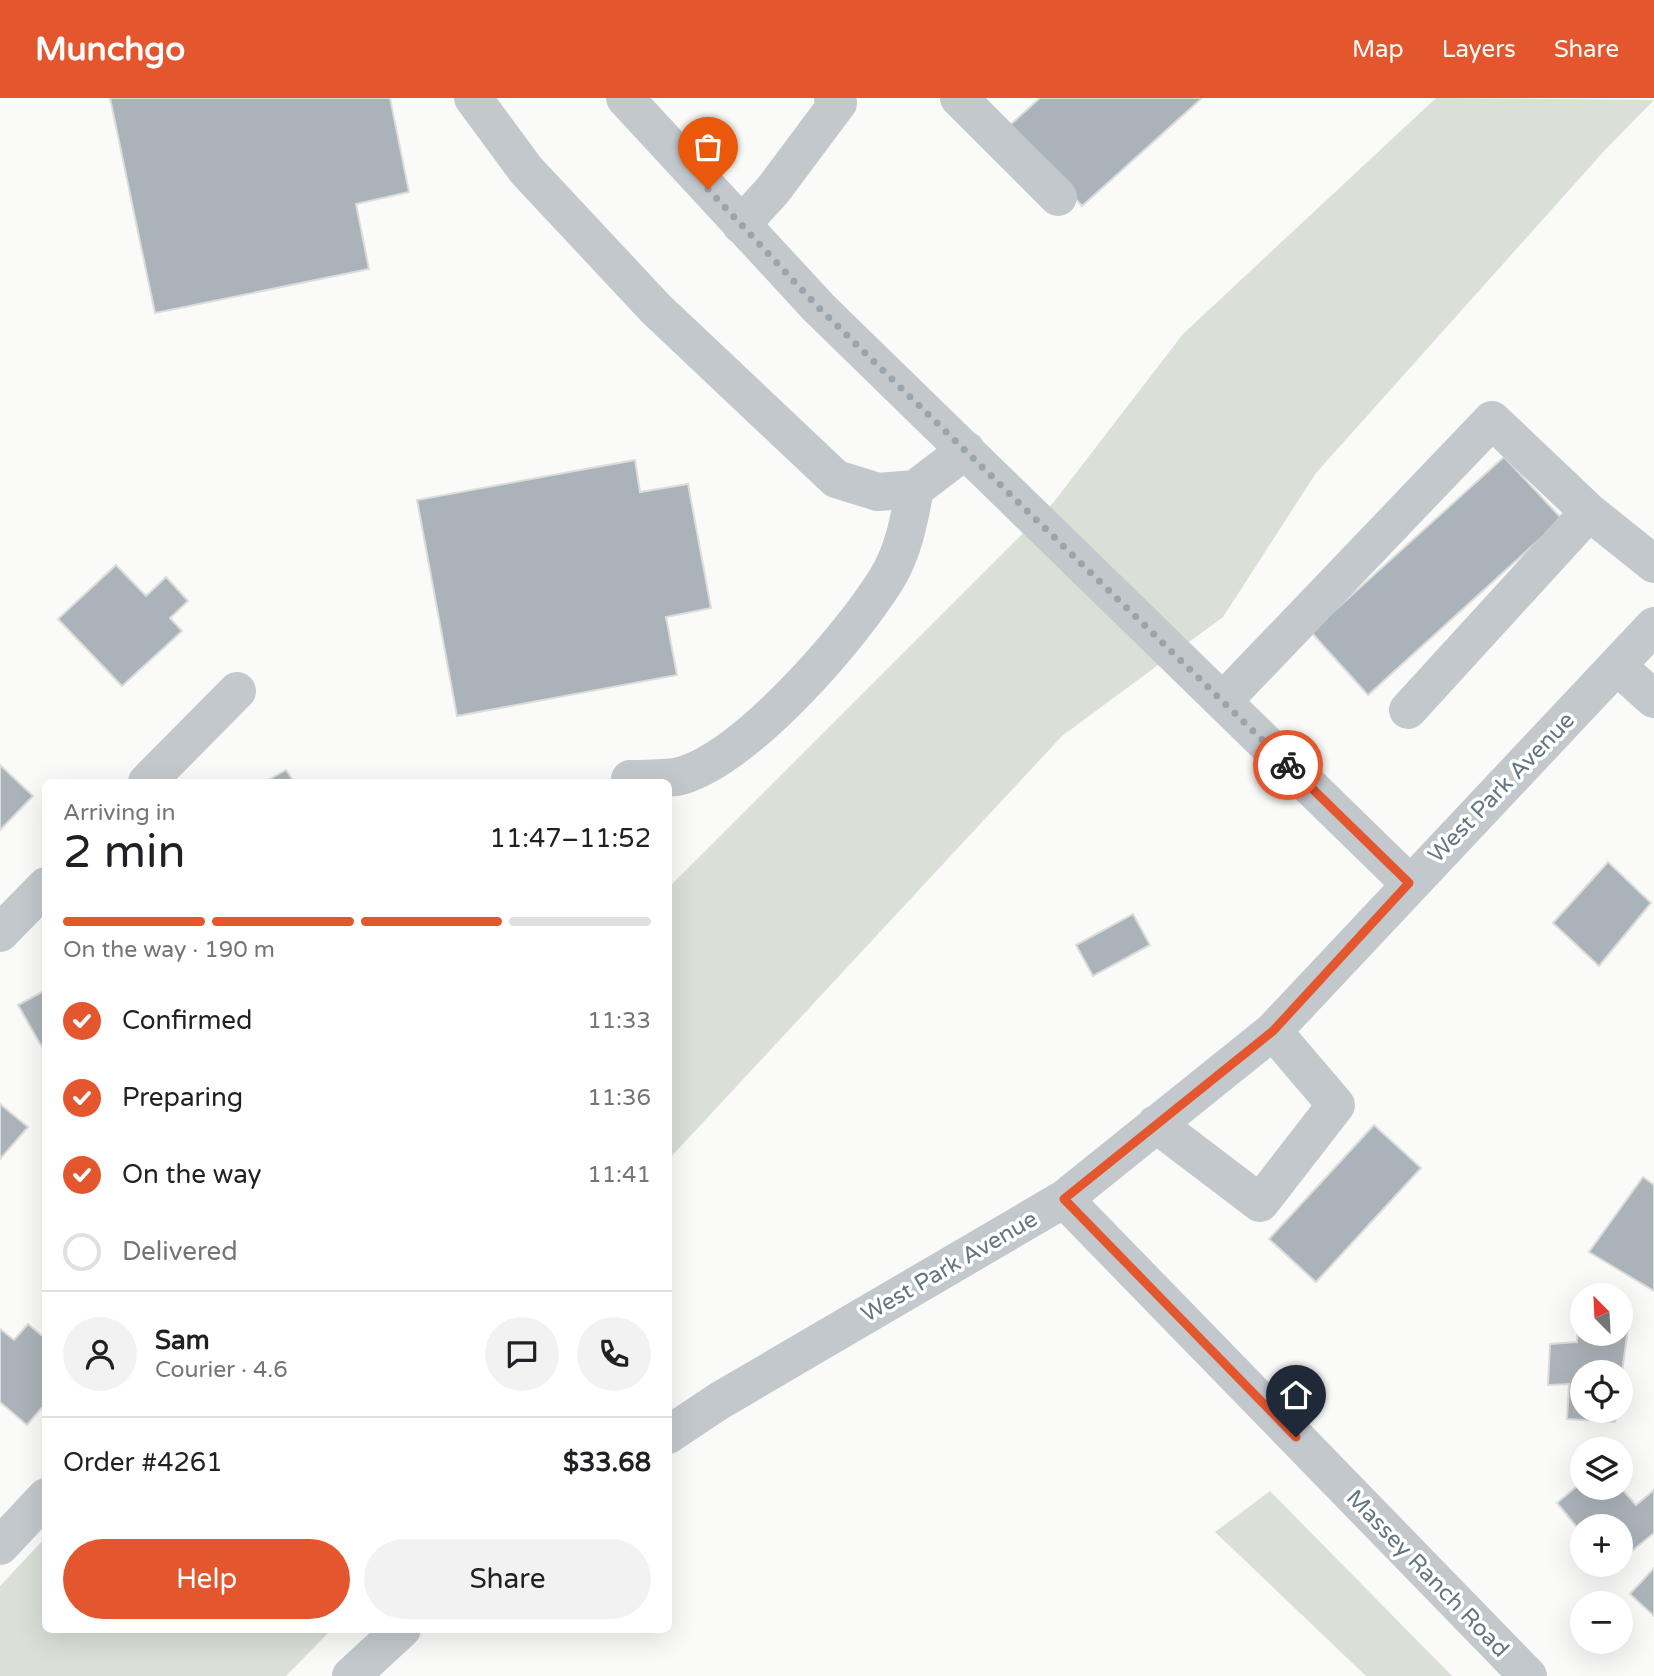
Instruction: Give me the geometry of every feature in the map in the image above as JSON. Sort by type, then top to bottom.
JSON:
[{"type":"street","points":[[473,98],[526,170],[656,309],[836,479],[878,492],[915,489],[966,450]]},
{"type":"street","points":[[625,98],[819,308],[1409,883]]},
{"type":"street","points":[[959,98],[1058,197]]},
{"type":"street","points":[[741,225],[773,190],[838,100]]},
{"type":"street","points":[[1223,701],[1492,420],[1589,513],[1654,564]]},
{"type":"street","points":[[630,779],[682,776],[714,761],[775,713],[849,632],[887,579],[907,532],[915,489]]},
{"type":"street","points":[[1408,710],[1589,513]]},
{"type":"street","name":"West Park Avenue","points":[[672,1432],[719,1401],[1064,1199],[1273,1031],[1409,883],[1654,626]]},
{"type":"street","points":[[1617,666],[1654,699]]},
{"type":"street","points":[[150,779],[237,691]]},
{"type":"street","points":[[0,933],[42,890]]},
{"type":"street","points":[[1156,1124],[1260,1203],[1336,1105],[1273,1031]]},
{"type":"street","name":"Massey Ranch Road","points":[[1064,1199],[1528,1676]]},
{"type":"street","points":[[0,1546],[42,1501]]},
{"type":"street","points":[[351,1676],[398,1633]]},
{"type":"shaded area","points":[[1436,98],[1654,100],[1605,150],[1316,473],[1223,617],[1062,736],[672,1156],[672,884],[1053,503],[1183,334]]},
{"type":"shaded area","points":[[1270,1491],[1452,1676],[1366,1676],[1215,1532]]},
{"type":"shaded area","points":[[42,1541],[42,1633],[328,1633],[286,1676],[0,1676],[0,1586]]},
{"type":"building","points":[[110,98],[390,98],[409,192],[356,204],[369,269],[155,313]]},
{"type":"building","points":[[1040,98],[1202,98],[1082,206],[1009,126]]},
{"type":"building","points":[[1504,457],[1562,519],[1368,695],[1311,632]]},
{"type":"building","points":[[635,460],[640,492],[688,484],[711,608],[666,617],[677,675],[457,716],[417,500]]},
{"type":"building","points":[[116,565],[146,596],[166,577],[188,601],[170,618],[182,631],[122,686],[58,619]]},
{"type":"building","points":[[0,765],[33,796],[0,830]]},
{"type":"building","points":[[286,770],[292,779],[270,779]]},
{"type":"building","points":[[1608,862],[1651,903],[1599,966],[1553,923]]},
{"type":"building","points":[[1133,914],[1150,945],[1093,976],[1076,945]]},
{"type":"building","points":[[42,992],[42,1047],[18,1005]]},
{"type":"building","points":[[0,1104],[28,1127],[0,1159]]},
{"type":"building","points":[[1374,1125],[1421,1168],[1316,1282],[1269,1239]]},
{"type":"building","points":[[1643,1177],[1654,1185],[1654,1291],[1589,1252]]},
{"type":"building","points":[[28,1324],[42,1336],[42,1408],[27,1425],[0,1402],[0,1329],[14,1340]]},
{"type":"building","points":[[1550,1344],[1626,1346],[1624,1360],[1570,1360],[1570,1419],[1567,1419],[1569,1384],[1548,1385]]},
{"type":"building","points":[[1654,1490],[1654,1533],[1633,1550],[1633,1514],[1570,1514],[1570,1519],[1557,1503],[1570,1492],[1570,1500],[1632,1500],[1636,1505]]},
{"type":"building","points":[[1654,1568],[1654,1616],[1633,1597],[1633,1591]]},
{"type":"way so far","points":[[708,189],[819,308],[1288,765]]},
{"type":"route","points":[[1288,765],[1409,883],[1273,1031],[1064,1199],[1296,1437]]}]
